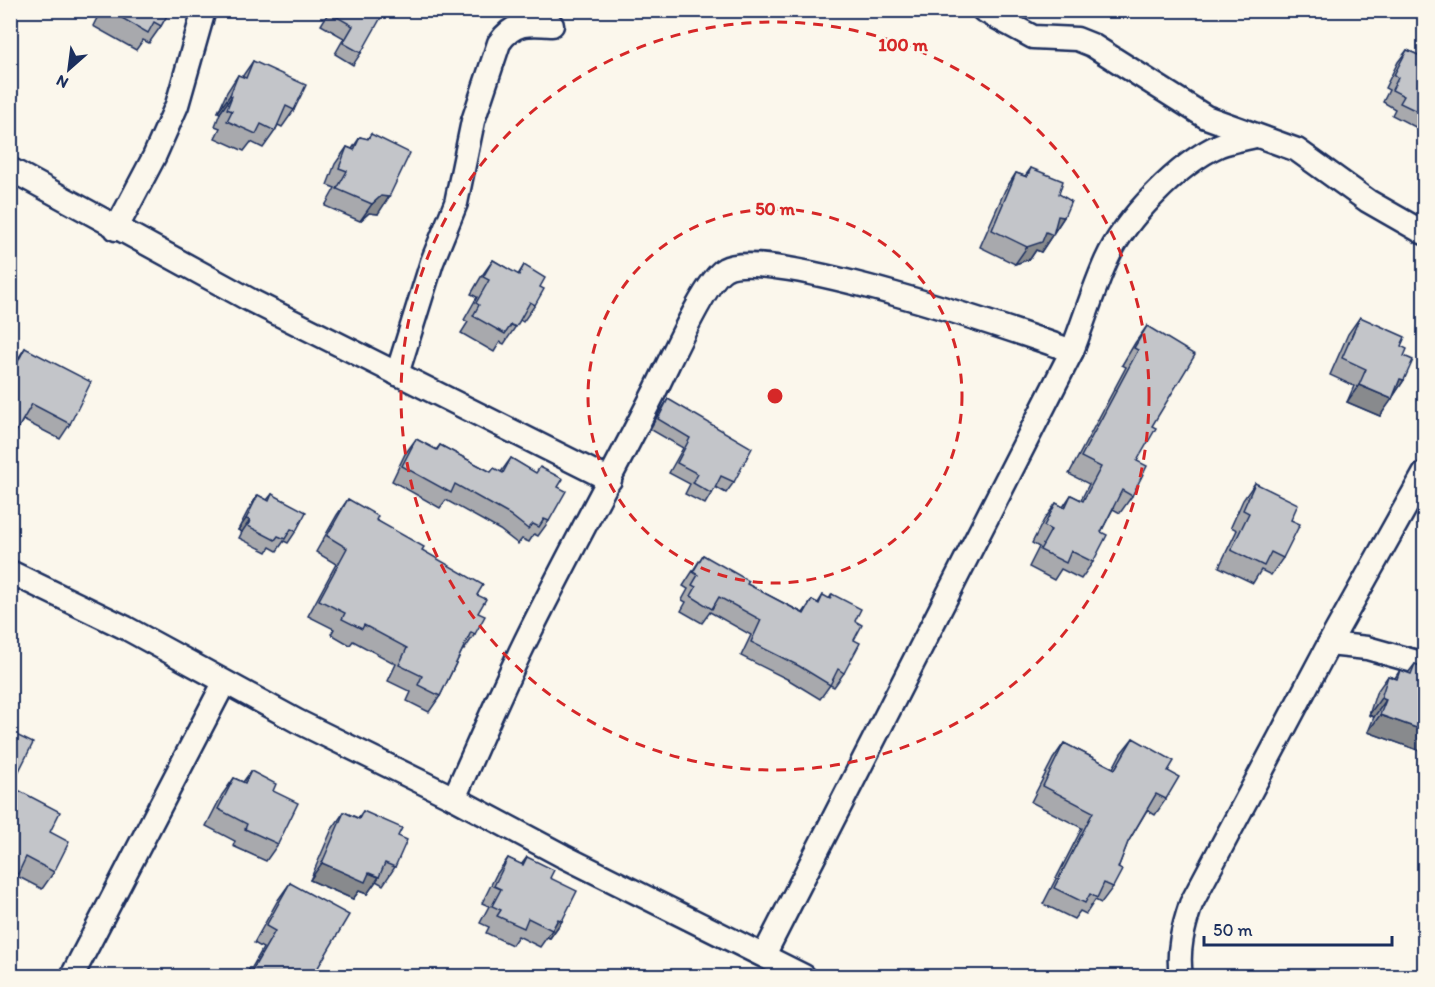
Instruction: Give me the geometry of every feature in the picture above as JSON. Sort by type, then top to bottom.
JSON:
[{"type":"street","points":[[116,229],[171,120],[204,10]]},
{"type":"street","points":[[983,10],[1033,37],[1077,39],[1092,45],[1206,117],[1256,136],[1281,142],[1297,150],[1368,201],[1425,233]]},
{"type":"street","points":[[397,374],[432,262],[456,203],[473,121],[499,43],[506,32],[517,25],[552,25]]},
{"type":"street","points":[[764,955],[1072,351],[1107,258],[1129,225],[1156,194],[1203,154],[1221,145],[1256,136]]},
{"type":"street","points":[[10,169],[116,229],[397,374],[610,480]]},
{"type":"street","points":[[454,798],[530,633],[713,280],[725,268],[744,264],[764,265],[815,274],[992,322],[1072,351]]},
{"type":"street","points":[[1181,976],[1179,955],[1181,937],[1191,904],[1329,644],[1425,474]]},
{"type":"street","points":[[10,572],[126,628],[377,762],[454,798],[563,856],[804,976]]},
{"type":"street","points":[[1329,644],[1367,648],[1425,664]]},
{"type":"street","points":[[72,976],[224,682]]},
{"type":"building","points":[[108,10],[170,10],[161,26],[154,22],[148,33]]},
{"type":"building","points":[[331,10],[380,10],[384,12],[361,53],[343,43],[353,26],[330,13]]},
{"type":"building","points":[[1407,50],[1425,58],[1425,115],[1400,103],[1404,96],[1392,90],[1398,78],[1394,75]]},
{"type":"building","points":[[253,61],[306,85],[294,110],[286,106],[275,131],[261,124],[256,134],[227,121],[232,111],[227,109],[232,96],[230,95],[238,75],[246,78]]},
{"type":"building","points":[[371,134],[410,153],[389,197],[381,196],[372,204],[337,189],[347,171],[339,168],[347,147],[354,150],[360,137],[368,139]]},
{"type":"building","points":[[1031,168],[1063,181],[1059,194],[1071,201],[1064,217],[1058,216],[1053,235],[1046,232],[1042,242],[1027,247],[992,230],[1016,173],[1027,177]]},
{"type":"building","points":[[493,260],[519,275],[524,265],[545,278],[540,287],[544,289],[535,305],[530,302],[516,327],[511,325],[505,334],[473,316],[479,305],[476,303],[489,280],[483,277]]},
{"type":"building","points":[[1360,317],[1405,337],[1401,346],[1407,349],[1404,356],[1413,360],[1404,380],[1400,379],[1392,399],[1359,385],[1366,369],[1342,358]]},
{"type":"building","points":[[1147,326],[1195,355],[1152,426],[1156,428],[1137,461],[1147,466],[1132,496],[1122,490],[1101,532],[1107,535],[1093,562],[1071,551],[1066,563],[1040,550],[1051,530],[1044,526],[1056,503],[1065,508],[1071,495],[1083,501],[1101,467],[1081,457],[1138,350],[1134,348]]},
{"type":"building","points":[[25,348],[91,382],[70,424],[32,404],[10,442],[10,377]]},
{"type":"building","points":[[668,399],[752,448],[734,482],[721,476],[712,494],[693,483],[698,474],[677,463],[690,438],[658,419]]},
{"type":"building","points":[[416,439],[437,450],[440,445],[491,472],[494,468],[503,473],[511,458],[536,473],[540,467],[563,479],[558,487],[566,491],[549,521],[544,519],[539,527],[533,524],[528,529],[510,515],[455,484],[451,493],[402,466]]},
{"type":"building","points":[[1255,483],[1298,504],[1291,520],[1300,524],[1283,558],[1271,552],[1264,566],[1231,550],[1249,513],[1243,510]]},
{"type":"building","points":[[272,494],[306,512],[296,531],[291,529],[285,539],[278,536],[275,540],[248,526],[250,520],[246,519],[258,495],[269,501]]},
{"type":"building","points":[[348,499],[378,516],[376,520],[424,547],[422,550],[483,585],[477,595],[486,599],[478,613],[485,616],[475,634],[471,632],[440,696],[418,685],[422,676],[399,665],[407,648],[364,625],[362,629],[342,619],[345,613],[319,600],[347,548],[327,536]]},
{"type":"building","points":[[703,555],[749,581],[747,584],[804,614],[812,600],[819,604],[823,595],[830,599],[832,594],[861,609],[855,621],[862,625],[854,640],[860,643],[844,673],[838,669],[830,685],[799,666],[751,642],[761,620],[719,597],[712,609],[691,596],[696,587],[692,585],[698,575],[693,572]]},
{"type":"building","points":[[10,644],[15,647],[10,656]]},
{"type":"building","points":[[1415,664],[1425,668],[1425,731],[1380,715],[1386,700],[1381,698],[1388,676],[1397,679],[1400,670],[1411,674]]},
{"type":"building","points":[[10,732],[33,743],[14,781],[10,779]]},
{"type":"building","points":[[1133,738],[1174,761],[1168,771],[1179,777],[1166,799],[1156,794],[1128,842],[1118,868],[1122,870],[1113,887],[1104,883],[1097,898],[1090,894],[1085,903],[1054,888],[1093,812],[1043,786],[1064,743],[1115,769]]},
{"type":"building","points":[[251,771],[276,784],[273,791],[298,803],[278,844],[245,829],[247,824],[218,809],[234,778],[245,783]]},
{"type":"building","points":[[16,789],[60,812],[50,832],[69,842],[54,872],[26,857],[18,874],[10,870],[10,800]]},
{"type":"building","points":[[363,811],[402,828],[398,836],[407,840],[395,867],[385,863],[379,877],[369,873],[365,882],[322,863],[344,812],[359,819]]},
{"type":"building","points":[[527,857],[554,870],[550,878],[577,891],[562,921],[558,919],[552,930],[528,918],[524,928],[497,916],[501,910],[492,906],[501,889],[494,886],[508,858],[523,865]]},
{"type":"building","points":[[290,883],[349,915],[313,976],[246,976],[250,968],[253,969],[275,931],[266,926]]}]
